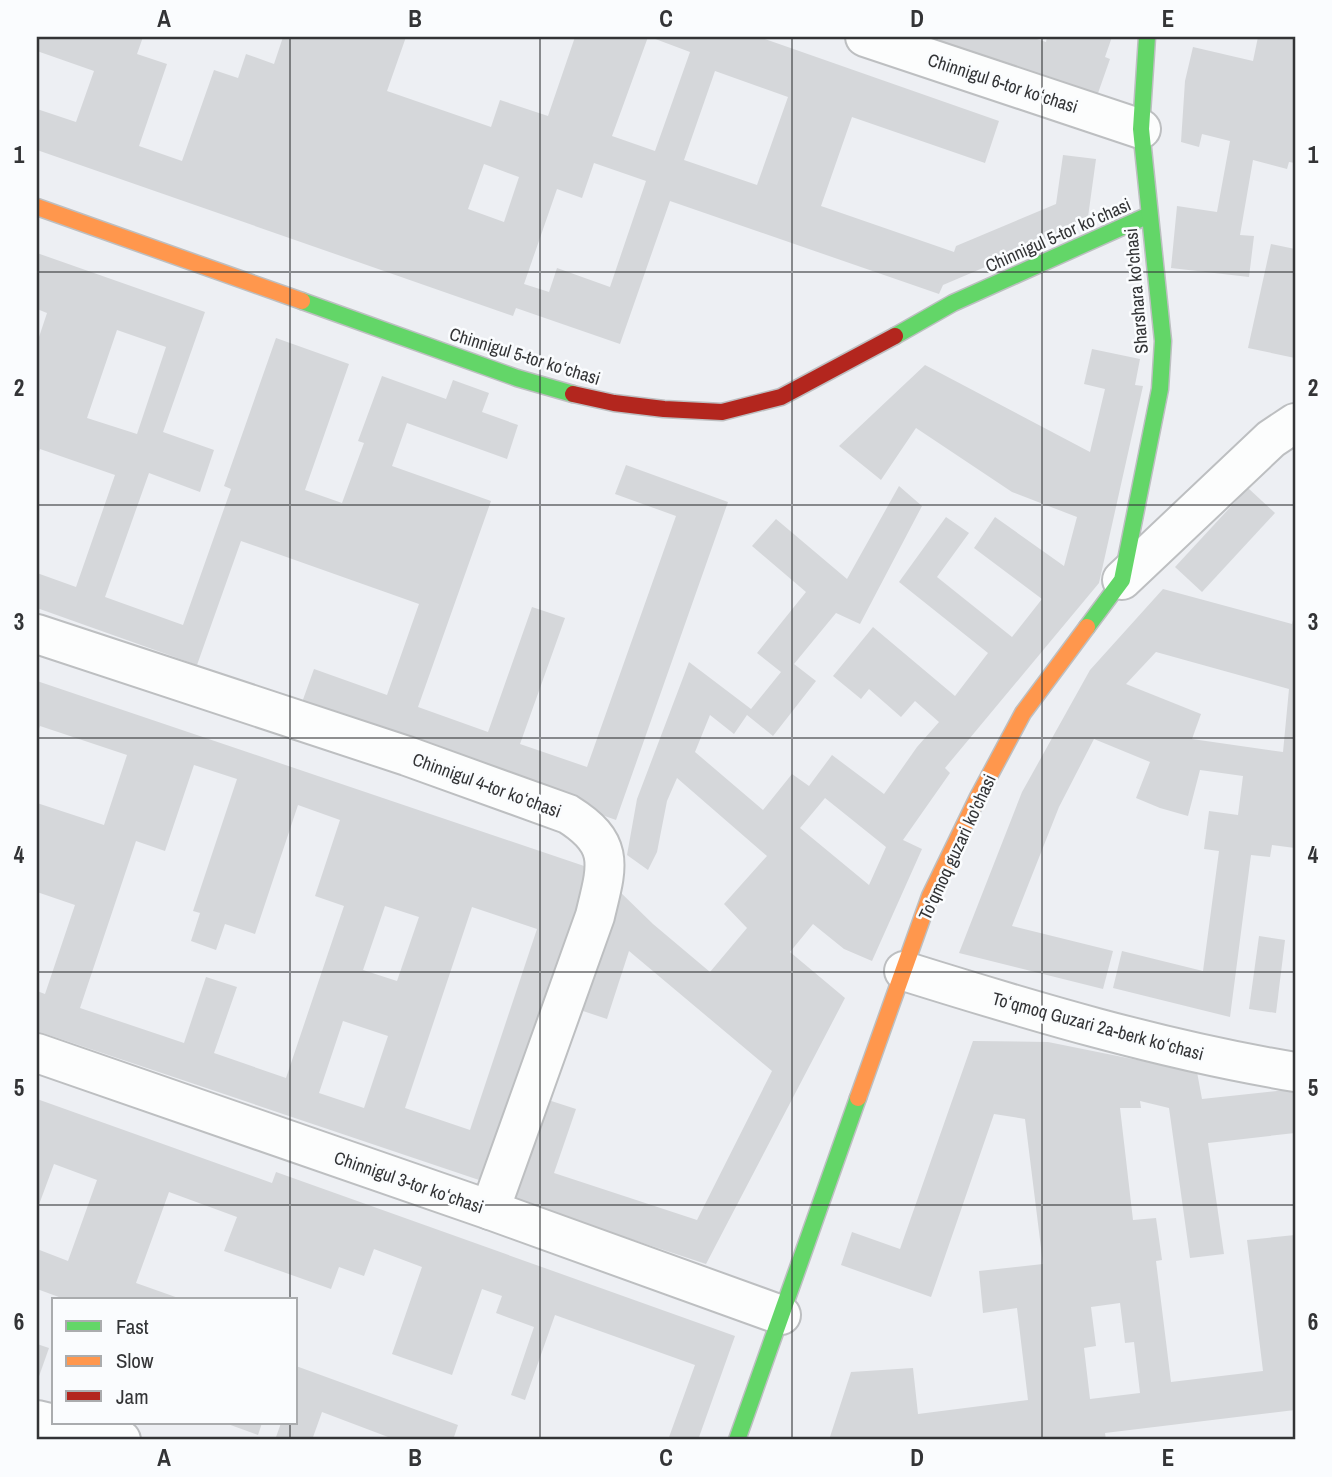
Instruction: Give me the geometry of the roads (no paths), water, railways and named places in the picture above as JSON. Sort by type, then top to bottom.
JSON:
[{"type":"street","name":"Chinnigul 6-tor koʻchasi","points":[[865,37],[1141,129]]},
{"type":"street","name":"Sharshara ko'chasi","points":[[1122,580],[1160,389],[1163,341],[1141,129],[1147,37]]},
{"type":"street","name":"Chinnigul 5-tor koʻchasi","points":[[37,207],[549,387],[614,403],[722,412],[781,397],[953,303],[1149,215]]},
{"type":"street","name":"To'qmoq guzari ko'chasi","points":[[737,1440],[930,896],[1023,713],[1122,580],[1264,446],[1295,423]]},
{"type":"street","name":"Chinnigul 4-tor koʻchasi","points":[[37,634],[407,756],[568,814],[588,826],[599,842],[605,858],[603,883],[595,916],[490,1210]]},
{"type":"street","name":"Toʻqmoq Guzari 2a-berk koʻchasi","points":[[904,971],[1000,1001],[1184,1051],[1295,1072]]},
{"type":"street","name":"Chinnigul 3-tor koʻchasi","points":[[37,1054],[490,1210],[781,1315]]},
{"type":"street","points":[[54,1424],[121,1440]]}]
